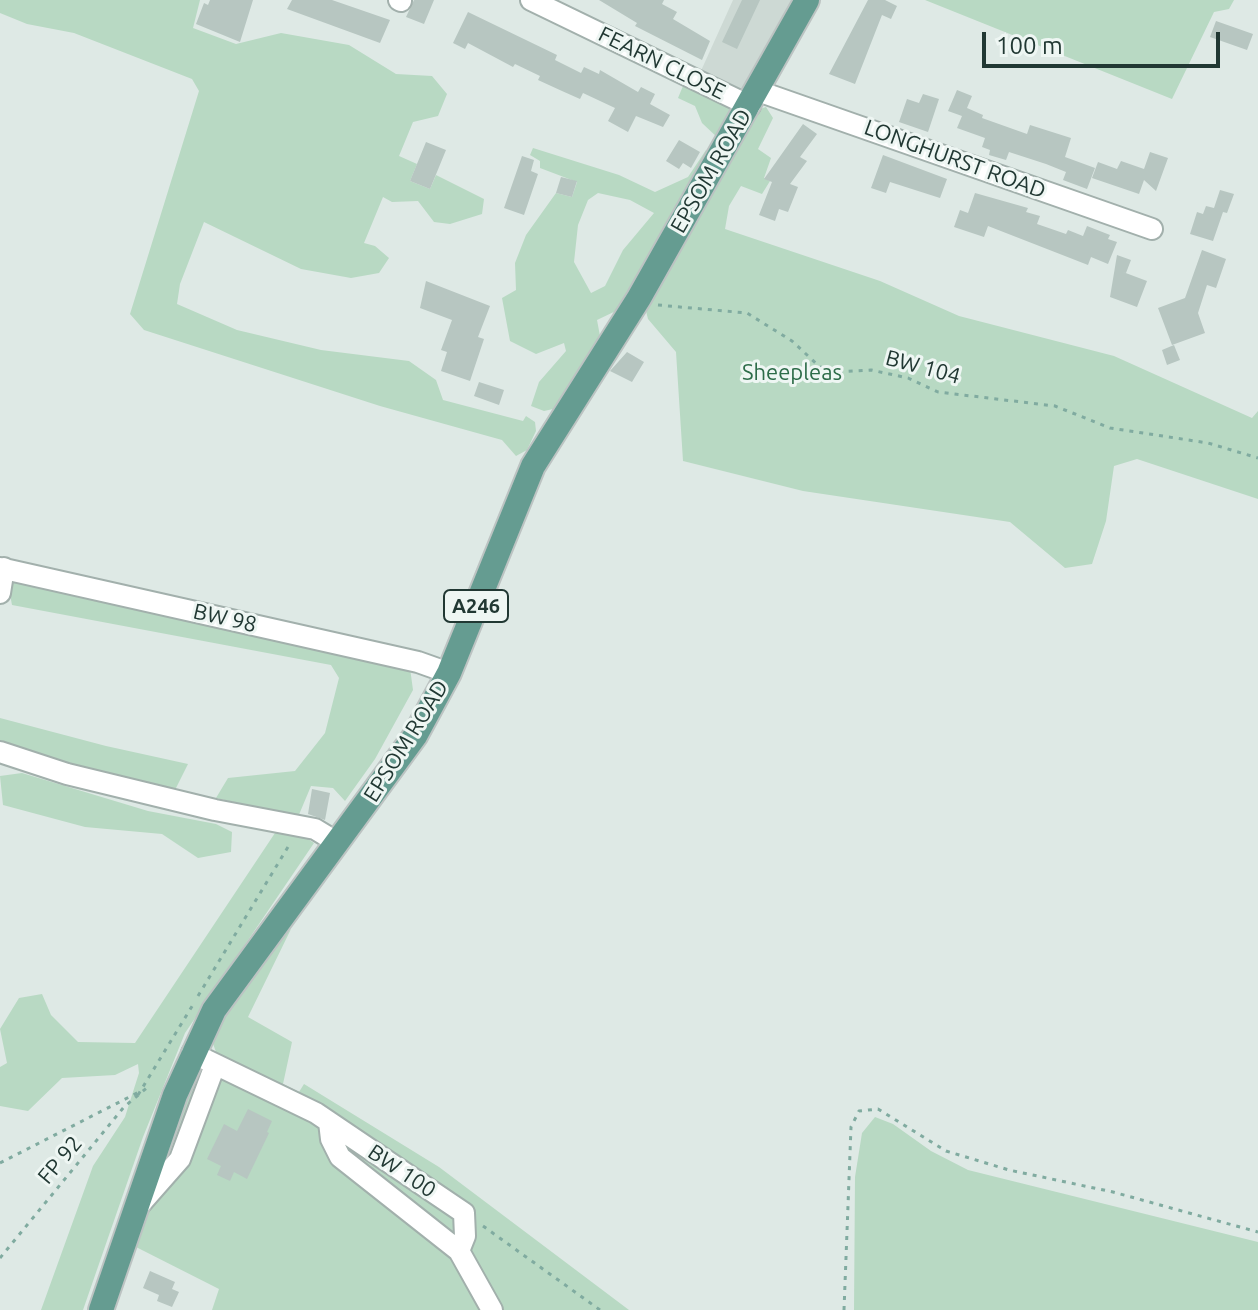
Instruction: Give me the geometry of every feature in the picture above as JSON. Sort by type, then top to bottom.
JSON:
[{"type":"main road","name":"EPSOM ROAD","points":[[101,1310],[192,1053],[214,1010],[415,736],[449,673],[533,466],[639,298],[807,0]]},
{"type":"street","name":"FEARN CLOSE","points":[[531,0],[754,98]]},
{"type":"street","name":"LONGHURST ROAD","points":[[754,98],[1152,229]]},
{"type":"street","name":"BW 98","points":[[2,568],[418,662],[449,673]]},
{"type":"street","points":[[0,593],[2,568]]},
{"type":"street","points":[[0,752],[126,788],[315,829],[338,843]]},
{"type":"street","name":"BW 100","points":[[192,1053],[329,1122],[464,1213]]},
{"type":"street","points":[[136,1209],[180,1159],[215,1065]]},
{"type":"street","points":[[329,1122],[331,1139],[340,1157],[459,1251],[492,1310]]},
{"type":"street","points":[[459,1251],[465,1236],[464,1213]]},
{"type":"path","name":"BW 104","points":[[639,298],[664,307],[747,313],[792,341],[820,367],[836,372],[871,370],[908,378],[938,392],[1055,406],[1110,428],[1208,443],[1258,458]]},
{"type":"path","points":[[139,1093],[292,841]]},
{"type":"path","points":[[0,1163],[149,1086]]},
{"type":"path","name":"FP 92","points":[[0,1258],[139,1093]]},
{"type":"path","points":[[844,1310],[851,1127],[859,1111],[878,1109],[946,1151],[1258,1232]]},
{"type":"path","points":[[464,1213],[600,1310]]},
{"type":"shaded area","points":[[733,0],[800,0],[747,97],[700,73]]},
{"type":"green space","points":[[0,0],[200,0],[193,28],[236,44],[281,33],[349,45],[396,74],[432,76],[447,94],[438,116],[413,122],[399,156],[417,164],[410,181],[430,189],[436,175],[484,199],[482,214],[450,224],[434,222],[418,201],[392,202],[383,197],[364,243],[375,246],[389,258],[379,273],[351,278],[301,269],[204,222],[180,284],[177,304],[237,330],[321,350],[409,361],[436,380],[443,400],[523,421],[526,416],[535,422],[536,431],[527,450],[516,456],[502,440],[380,406],[144,330],[130,314],[199,91],[192,79],[74,33],[27,24],[0,13]]},
{"type":"green space","points":[[925,0],[1234,0],[1229,9],[1214,12],[1172,99]]},
{"type":"green space","points":[[683,86],[697,86],[731,102],[733,116],[719,139],[702,123],[695,106],[678,98]]},
{"type":"green space","name":"Sheepleas","points":[[766,107],[773,118],[758,149],[771,158],[764,178],[770,181],[762,194],[741,186],[729,206],[725,229],[880,281],[959,316],[1114,356],[1252,418],[1258,411],[1258,499],[1137,459],[1114,466],[1106,521],[1092,564],[1065,568],[1010,522],[803,491],[683,461],[676,352],[648,319],[645,307],[756,110]]},
{"type":"green space","points":[[533,148],[619,175],[655,192],[688,177],[706,150],[710,154],[620,309],[597,320],[600,336],[553,409],[544,411],[531,406],[539,382],[566,351],[564,343],[536,354],[510,341],[502,298],[516,290],[515,263],[526,235],[556,193],[572,197],[577,182],[540,168],[540,161],[530,155]],"holes":[[[598,193],[630,200],[654,213],[623,250],[605,286],[591,293],[574,262],[578,225],[588,200]]]},
{"type":"green space","points":[[13,578],[410,668],[413,690],[375,759],[345,801],[333,788],[311,786],[298,817],[216,798],[228,778],[295,771],[325,733],[339,678],[331,665],[12,605],[9,589]]},
{"type":"green space","points":[[0,718],[188,764],[174,792],[89,773],[0,746]]},
{"type":"green space","points":[[22,773],[148,811],[216,824],[232,832],[231,852],[198,858],[162,834],[85,827],[3,805],[0,776]]},
{"type":"green space","points":[[277,830],[303,836],[314,843],[185,1033],[143,1137],[83,1310],[41,1310],[93,1166],[125,1117],[139,1073],[138,1064],[115,1075],[62,1078],[28,1111],[0,1106],[0,1067],[7,1063],[0,1029],[19,998],[42,994],[51,1015],[78,1042],[135,1043]]},
{"type":"green space","points":[[291,929],[248,1017],[292,1042],[283,1084],[299,1092],[304,1084],[439,1167],[629,1310],[212,1310],[219,1289],[136,1247],[189,1082],[202,1071],[211,1094],[228,1059],[216,1052],[212,1041],[214,1031],[258,964]]},
{"type":"green space","points":[[875,1117],[893,1124],[931,1151],[968,1170],[1258,1242],[1258,1310],[854,1310],[855,1177],[862,1133]]},
{"type":"building","points":[[210,0],[253,0],[240,42],[196,24],[204,3],[208,5]]},
{"type":"building","points":[[292,0],[332,0],[390,20],[380,43],[287,9]]},
{"type":"building","points":[[414,0],[434,0],[424,24],[406,17]]},
{"type":"building","points":[[599,0],[664,0],[662,4],[677,12],[673,19],[710,41],[702,60],[635,26],[637,23]]},
{"type":"building","points":[[742,0],[760,0],[737,49],[722,42]]},
{"type":"building","points":[[868,0],[885,0],[897,6],[891,19],[882,15],[855,84],[829,74]]},
{"type":"building","points":[[468,12],[557,55],[555,60],[581,73],[584,67],[599,74],[600,70],[638,92],[641,87],[655,94],[650,104],[670,115],[663,127],[636,116],[628,132],[608,121],[615,108],[583,93],[580,99],[538,80],[540,76],[515,64],[513,67],[468,43],[465,49],[453,43]]},
{"type":"building","points":[[1216,21],[1253,34],[1247,50],[1210,37]]},
{"type":"building","points":[[957,90],[972,96],[967,108],[983,115],[982,118],[1027,134],[1030,125],[1071,138],[1065,157],[1095,168],[1087,189],[1063,180],[1066,172],[1046,164],[1009,152],[1006,160],[989,155],[990,150],[982,147],[985,138],[957,128],[962,116],[948,111]]},
{"type":"building","points":[[923,94],[939,99],[928,132],[899,122],[907,99],[919,103]]},
{"type":"building","points":[[803,124],[817,134],[800,157],[807,161],[790,184],[798,187],[788,212],[779,209],[775,221],[759,215],[772,182],[764,179]]},
{"type":"building","points":[[679,140],[700,152],[691,168],[683,163],[679,169],[666,161]]},
{"type":"building","points":[[426,142],[446,150],[430,189],[410,181]]},
{"type":"building","points":[[1150,152],[1168,158],[1156,191],[1144,180],[1139,194],[1092,178],[1098,162],[1117,169],[1121,161],[1144,169]]},
{"type":"building","points":[[883,155],[947,179],[940,198],[890,182],[886,193],[871,188]]},
{"type":"building","points":[[522,156],[534,160],[531,171],[538,174],[524,215],[504,208]]},
{"type":"building","points":[[561,177],[577,181],[572,197],[556,193]]},
{"type":"building","points":[[1220,190],[1234,194],[1227,213],[1223,212],[1213,241],[1190,234],[1197,212],[1203,214],[1206,206],[1214,208]]},
{"type":"building","points":[[975,193],[1028,208],[1026,212],[1040,216],[1037,224],[1066,234],[1068,230],[1083,236],[1087,226],[1110,235],[1108,239],[1117,242],[1108,264],[1091,257],[1088,265],[988,226],[984,237],[954,227],[960,210],[968,213]]},
{"type":"building","points":[[1202,250],[1226,259],[1216,288],[1207,285],[1198,313],[1205,333],[1172,345],[1158,308],[1185,298]]},
{"type":"building","points":[[1117,255],[1131,260],[1126,273],[1123,272],[1147,281],[1137,307],[1110,297]]},
{"type":"building","points":[[426,281],[490,306],[478,337],[484,339],[470,381],[441,371],[447,352],[441,350],[452,320],[420,308]]},
{"type":"building","points":[[1174,345],[1180,360],[1167,365],[1162,350]]},
{"type":"building","points":[[627,352],[644,362],[632,382],[610,371]]},
{"type":"building","points":[[479,382],[504,390],[499,405],[474,396]]},
{"type":"building","points":[[312,789],[330,793],[325,820],[308,814]]},
{"type":"building","points":[[248,1109],[272,1121],[269,1133],[247,1179],[234,1172],[230,1181],[217,1175],[221,1166],[207,1159],[224,1124],[237,1131]]},
{"type":"building","points":[[150,1271],[175,1282],[172,1289],[179,1292],[172,1307],[157,1301],[159,1295],[143,1288]]}]
